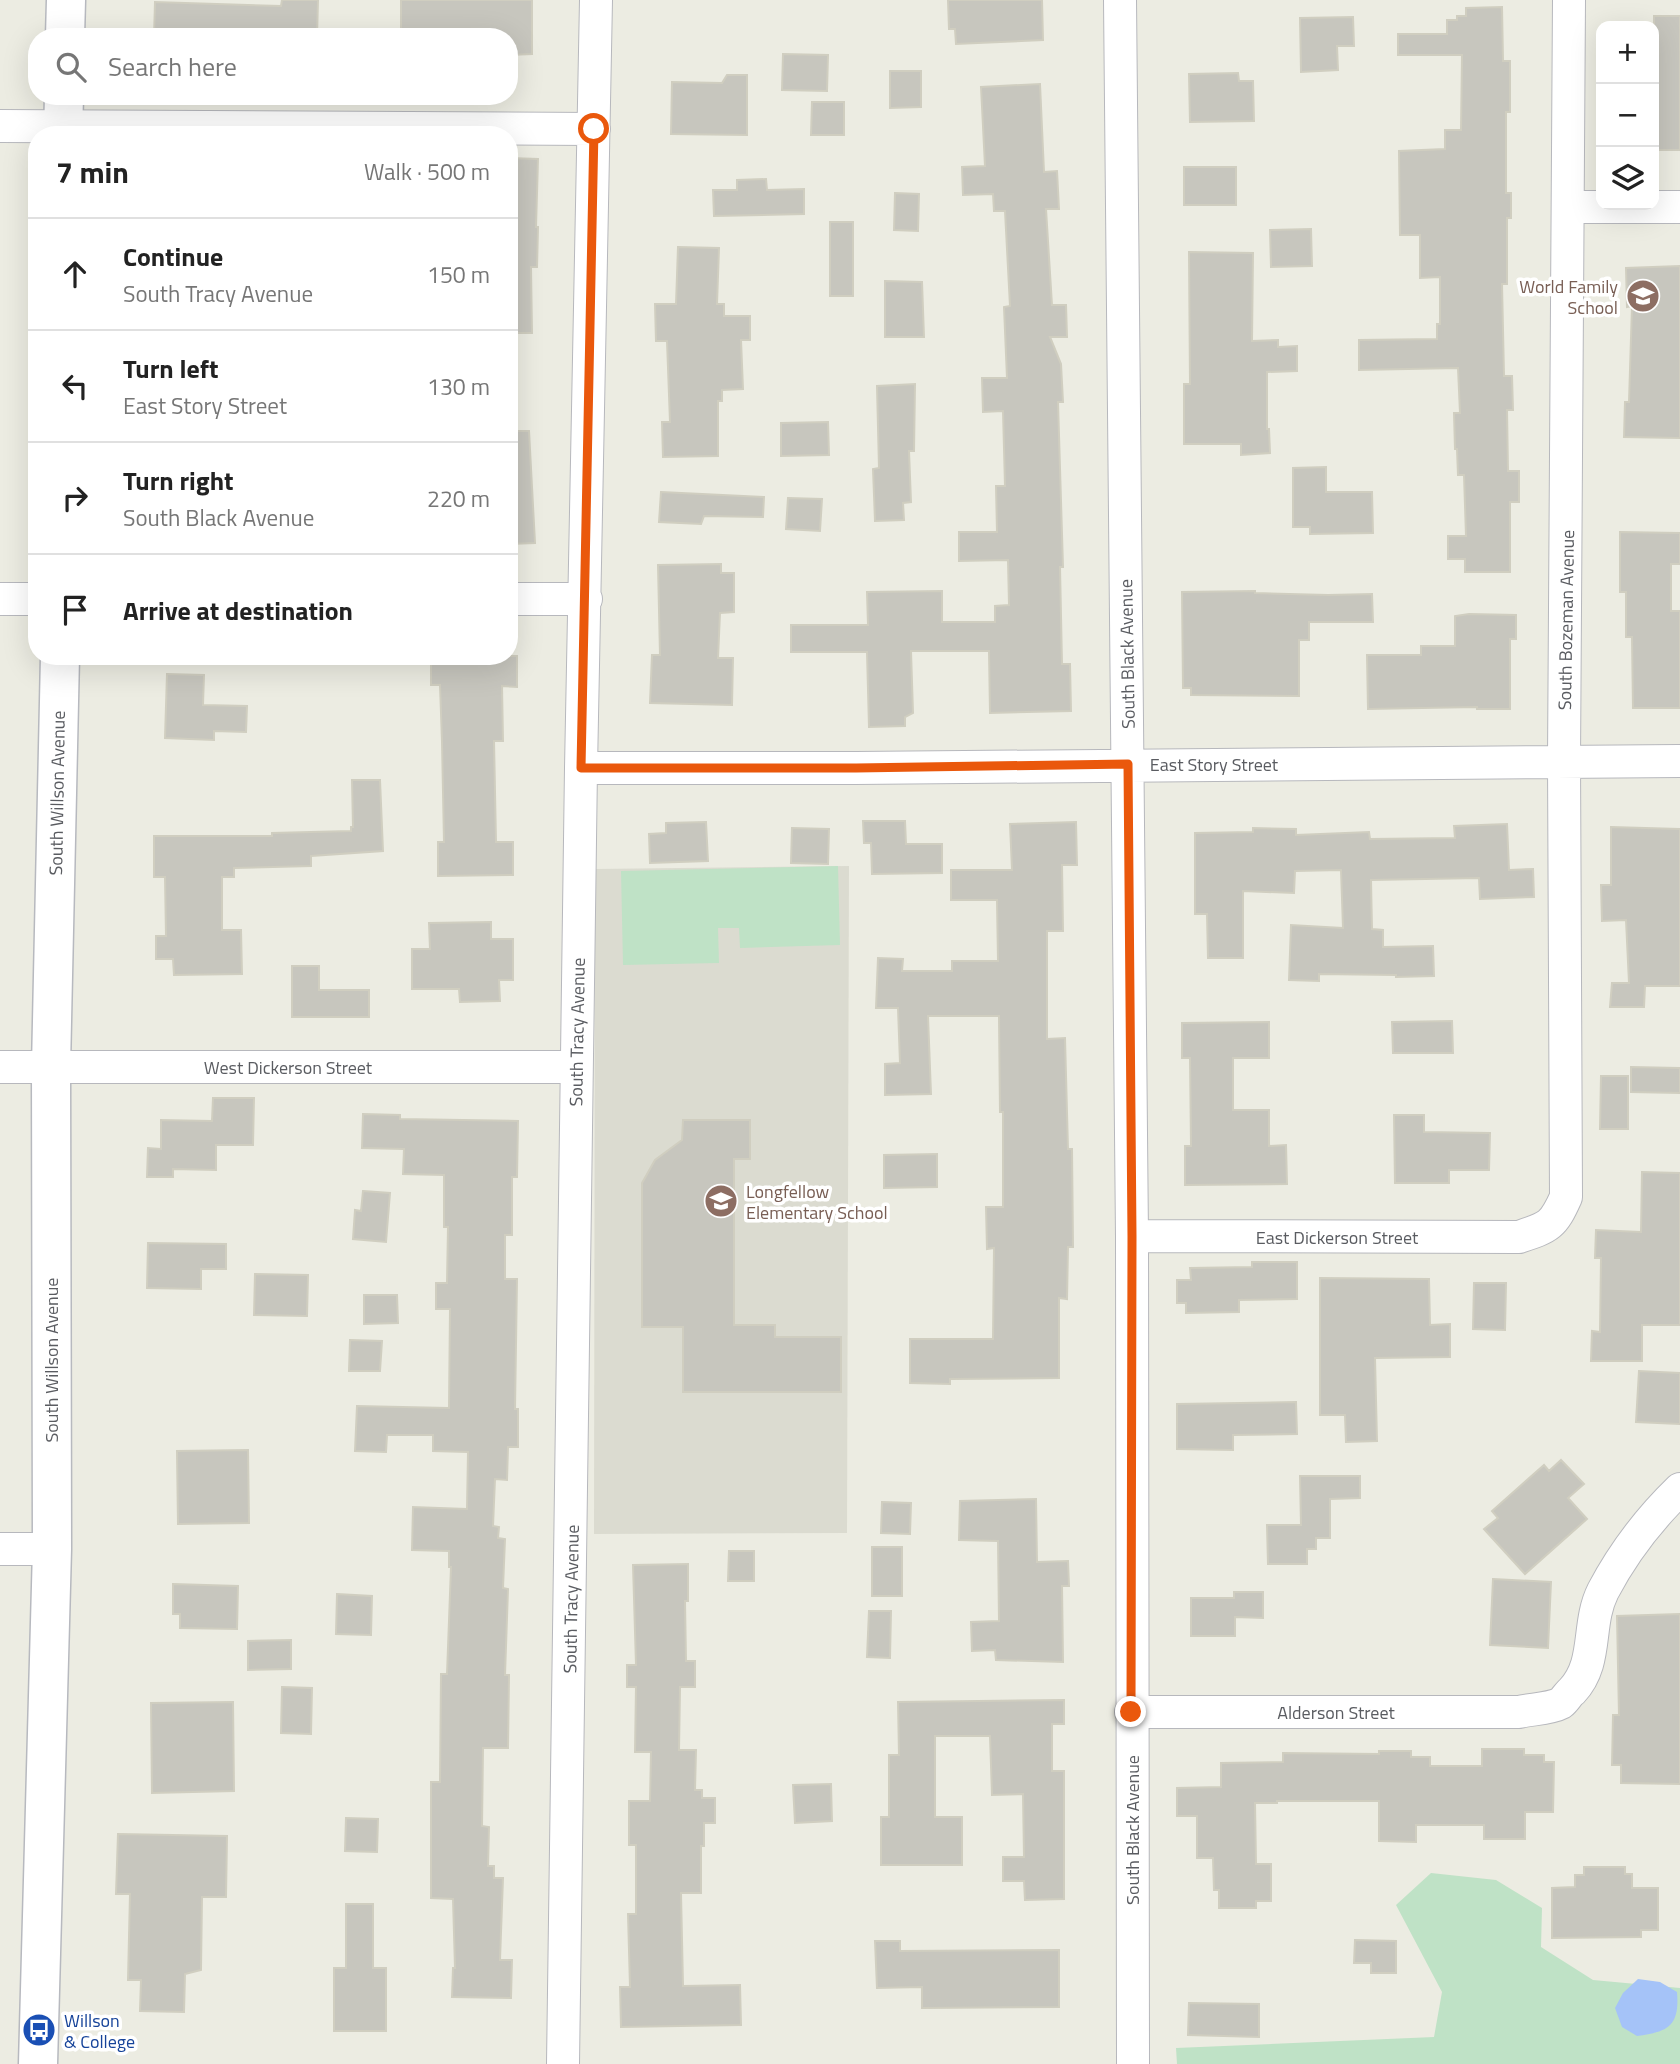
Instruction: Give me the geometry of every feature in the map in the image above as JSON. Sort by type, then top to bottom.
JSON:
[{"type":"main road","points":[[65,28],[66,0]]},
{"type":"main road","name":"South Willson Avenue","points":[[38,2064],[51,1549],[51,1067],[60,665]]},
{"type":"street","name":"South Tracy Avenue","points":[[563,2064],[576,1067],[596,0]]},
{"type":"street","name":"South Black Avenue","points":[[1120,0],[1132,1236],[1133,2064]]},
{"type":"street","name":"South Bozeman Avenue","points":[[1540,1230],[1556,1219],[1566,1197],[1564,761],[1569,0]]},
{"type":"street","points":[[0,127],[64,119],[435,126]]},
{"type":"street","points":[[518,128],[594,129]]},
{"type":"street","points":[[1568,207],[1680,208]]},
{"type":"street","points":[[0,599],[28,599]]},
{"type":"street","points":[[518,599],[586,599]]},
{"type":"street","name":"East Story Street","points":[[581,768],[1680,761]]},
{"type":"street","name":"West Dickerson Street","points":[[0,1067],[576,1067]]},
{"type":"street","name":"East Dickerson Street","points":[[1132,1236],[1519,1237],[1540,1230]]},
{"type":"street","name":"Alderson Street","points":[[1131,1712],[1519,1712],[1560,1703],[1582,1680],[1591,1654],[1593,1623],[1602,1593],[1636,1537],[1680,1489]]},
{"type":"street","points":[[0,1549],[51,1549]]},
{"type":"shaded area","name":"Longfellow Elementary School","points":[[849,866],[847,1533],[594,1534],[595,869]]},
{"type":"green space","points":[[838,866],[840,945],[740,948],[739,928],[718,928],[719,963],[623,965],[621,871]]},
{"type":"green space","points":[[1431,1873],[1496,1880],[1542,1908],[1541,1947],[1593,1980],[1680,1988],[1680,2064],[1177,2064],[1176,2048],[1434,2037],[1442,1992],[1396,1905]]},
{"type":"water","points":[[1638,1979],[1660,1982],[1677,1992],[1674,2020],[1664,2030],[1637,2036],[1622,2027],[1615,2008],[1623,1993]]},
{"type":"building","points":[[282,0],[318,0],[317,28],[154,28],[155,2],[281,6]]},
{"type":"building","points":[[401,0],[532,0],[532,54],[518,55],[518,28],[401,28]]},
{"type":"building","points":[[948,0],[1042,0],[1043,40],[956,44],[955,29],[949,29]]},
{"type":"building","points":[[1502,7],[1503,61],[1510,61],[1510,112],[1506,112],[1506,193],[1511,193],[1511,218],[1507,218],[1507,284],[1502,284],[1504,376],[1512,376],[1513,410],[1507,410],[1508,471],[1519,471],[1519,502],[1510,502],[1510,572],[1465,572],[1465,559],[1448,559],[1448,536],[1466,536],[1464,475],[1458,475],[1455,449],[1454,413],[1460,413],[1458,368],[1359,370],[1359,340],[1437,339],[1437,324],[1440,324],[1440,277],[1420,278],[1420,235],[1400,235],[1399,151],[1445,149],[1445,130],[1461,130],[1462,55],[1398,55],[1398,34],[1447,34],[1447,20],[1466,16],[1466,8]]},
{"type":"building","points":[[1654,16],[1680,16],[1680,150],[1659,150],[1659,21],[1654,21]]},
{"type":"building","points":[[1353,17],[1354,46],[1337,46],[1338,70],[1301,72],[1300,18]]},
{"type":"building","points":[[783,54],[828,55],[827,91],[782,90]]},
{"type":"building","points":[[890,71],[921,71],[921,107],[890,108]]},
{"type":"building","points":[[1238,73],[1239,81],[1253,81],[1254,121],[1190,122],[1189,74]]},
{"type":"building","points":[[727,75],[747,75],[747,135],[671,134],[672,82],[722,83]]},
{"type":"building","points":[[1040,84],[1044,172],[1057,171],[1059,209],[1046,209],[1052,305],[1066,305],[1067,337],[1050,337],[1061,364],[1063,402],[1058,402],[1063,567],[1060,567],[1062,664],[1070,664],[1071,711],[990,713],[989,651],[911,651],[913,713],[905,717],[905,726],[869,727],[867,652],[791,652],[791,625],[868,625],[867,592],[942,591],[942,622],[995,622],[995,606],[1009,605],[1008,560],[959,561],[959,532],[997,532],[996,486],[1005,486],[1003,411],[983,412],[982,378],[1007,378],[1004,307],[1010,306],[1005,211],[994,211],[993,194],[963,195],[962,167],[985,166],[981,87]]},
{"type":"building","points":[[812,102],[844,102],[844,135],[811,135]]},
{"type":"building","points":[[518,158],[538,159],[537,267],[531,267],[532,333],[518,333]]},
{"type":"building","points":[[1184,167],[1236,167],[1236,205],[1184,205]]},
{"type":"building","points":[[766,179],[767,190],[804,189],[804,214],[714,216],[713,190],[737,190],[737,180]]},
{"type":"building","points":[[895,193],[919,194],[918,231],[894,230]]},
{"type":"building","points":[[830,222],[853,222],[853,296],[830,296]]},
{"type":"building","points":[[1311,229],[1312,266],[1271,267],[1270,230]]},
{"type":"building","points":[[678,247],[719,248],[717,304],[724,304],[724,316],[750,316],[750,340],[741,340],[743,389],[722,390],[722,401],[718,401],[718,456],[663,457],[662,422],[670,422],[667,341],[656,341],[655,304],[676,304]]},
{"type":"building","points":[[1189,252],[1253,253],[1252,341],[1278,340],[1278,347],[1297,346],[1297,371],[1267,372],[1267,429],[1270,453],[1241,455],[1241,444],[1184,444],[1184,384],[1190,384]]},
{"type":"building","points":[[1680,266],[1680,438],[1624,437],[1625,402],[1629,402],[1632,306],[1627,307],[1626,268]]},
{"type":"building","points":[[885,281],[922,282],[924,337],[885,337]]},
{"type":"building","points":[[915,384],[914,451],[909,451],[911,502],[903,503],[904,520],[875,521],[873,469],[879,468],[877,386]]},
{"type":"building","points":[[828,422],[829,455],[781,456],[781,423]]},
{"type":"building","points":[[518,431],[529,431],[535,543],[518,544]]},
{"type":"building","points":[[1326,467],[1326,492],[1372,492],[1373,533],[1310,534],[1310,527],[1293,527],[1293,468]]},
{"type":"building","points":[[661,492],[764,497],[763,517],[704,516],[701,524],[659,522]]},
{"type":"building","points":[[788,498],[822,499],[820,531],[786,529]]},
{"type":"building","points":[[1620,532],[1680,533],[1680,564],[1671,564],[1671,611],[1680,611],[1680,708],[1633,708],[1632,637],[1626,637],[1626,592],[1620,592]]},
{"type":"building","points":[[721,564],[721,573],[734,573],[734,612],[720,613],[718,658],[733,658],[732,705],[650,703],[652,655],[660,655],[658,565]]},
{"type":"building","points":[[1255,591],[1328,595],[1372,594],[1373,622],[1309,622],[1309,640],[1299,640],[1299,696],[1191,695],[1191,688],[1183,688],[1182,592]]},
{"type":"building","points":[[1516,615],[1516,639],[1510,639],[1510,709],[1368,709],[1367,655],[1421,655],[1421,646],[1455,646],[1455,616]]},
{"type":"building","points":[[431,665],[517,665],[517,687],[502,686],[503,741],[494,741],[496,842],[513,842],[513,875],[438,876],[438,842],[444,842],[440,685],[431,685]]},
{"type":"building","points":[[167,674],[204,675],[203,705],[247,706],[246,732],[214,731],[214,740],[165,738]]},
{"type":"building","points":[[352,780],[380,780],[383,851],[311,856],[311,866],[234,868],[234,877],[222,877],[222,930],[241,930],[242,974],[174,975],[173,959],[156,959],[156,936],[166,936],[165,877],[154,877],[154,836],[272,836],[272,833],[351,831]]},
{"type":"building","points":[[863,821],[905,821],[906,844],[942,844],[942,873],[872,874],[871,843],[864,843]]},
{"type":"building","points":[[706,822],[708,861],[650,863],[649,834],[666,833],[666,823]]},
{"type":"building","points":[[1076,822],[1077,865],[1062,865],[1063,931],[1047,931],[1047,1039],[1065,1038],[1068,1149],[1072,1149],[1073,1247],[1068,1247],[1067,1299],[1059,1298],[1059,1378],[950,1379],[950,1384],[910,1383],[910,1339],[993,1339],[994,1248],[987,1249],[986,1207],[1003,1207],[999,1016],[928,1016],[931,1094],[885,1095],[885,1064],[900,1063],[898,1008],[876,1008],[878,958],[903,959],[902,971],[952,971],[952,961],[998,961],[997,900],[951,900],[951,870],[1012,870],[1010,824]]},
{"type":"building","points":[[1507,824],[1509,870],[1533,869],[1534,897],[1480,899],[1479,878],[1371,880],[1372,929],[1383,930],[1383,947],[1433,946],[1434,976],[1319,974],[1319,981],[1289,980],[1291,925],[1343,928],[1341,870],[1295,871],[1294,893],[1243,891],[1243,958],[1208,958],[1207,914],[1195,914],[1195,833],[1253,832],[1253,828],[1296,829],[1296,835],[1369,832],[1370,839],[1455,838],[1454,826]]},
{"type":"building","points":[[1611,827],[1680,829],[1680,986],[1645,986],[1644,1007],[1610,1007],[1612,983],[1629,983],[1626,920],[1602,921],[1601,885],[1611,885]]},
{"type":"building","points":[[792,828],[829,829],[828,864],[791,863]]},
{"type":"building","points":[[491,922],[491,939],[513,939],[513,980],[499,980],[500,1001],[460,1002],[459,989],[412,989],[412,949],[430,949],[429,923]]},
{"type":"building","points":[[292,966],[319,966],[319,990],[369,990],[369,1017],[292,1017]]},
{"type":"building","points":[[1452,1021],[1453,1053],[1393,1053],[1392,1022]]},
{"type":"building","points":[[1269,1022],[1269,1058],[1233,1058],[1233,1110],[1269,1110],[1269,1146],[1286,1145],[1287,1184],[1185,1185],[1185,1146],[1191,1146],[1190,1058],[1182,1058],[1182,1023]]},
{"type":"building","points":[[1631,1067],[1680,1068],[1680,1093],[1631,1092]]},
{"type":"building","points":[[1601,1076],[1628,1076],[1628,1129],[1600,1129]]},
{"type":"building","points":[[213,1098],[254,1098],[253,1145],[216,1145],[216,1170],[173,1169],[173,1177],[147,1177],[148,1148],[161,1149],[161,1120],[212,1121]]},
{"type":"building","points":[[363,1114],[400,1115],[400,1119],[518,1121],[517,1177],[512,1177],[512,1235],[505,1235],[505,1279],[517,1279],[515,1409],[518,1409],[518,1447],[508,1447],[507,1480],[495,1479],[493,1526],[499,1527],[498,1538],[505,1539],[503,1588],[508,1589],[505,1675],[509,1675],[508,1748],[483,1748],[482,1826],[489,1827],[488,1866],[494,1866],[494,1878],[503,1878],[500,1960],[512,1960],[511,1998],[452,1997],[455,1968],[453,1899],[431,1898],[431,1782],[440,1782],[441,1674],[447,1674],[451,1567],[449,1551],[412,1550],[413,1507],[467,1509],[468,1452],[433,1451],[433,1435],[387,1435],[386,1452],[355,1451],[357,1406],[449,1408],[450,1309],[436,1309],[436,1283],[447,1283],[448,1227],[444,1227],[444,1175],[403,1174],[404,1149],[362,1148]]},
{"type":"building","points":[[1394,1115],[1424,1115],[1424,1132],[1490,1133],[1489,1170],[1449,1170],[1449,1183],[1395,1183]]},
{"type":"building","points":[[683,1120],[750,1120],[750,1159],[734,1159],[734,1325],[775,1325],[775,1337],[841,1337],[841,1392],[683,1392],[683,1327],[642,1327],[642,1183],[655,1160],[682,1140]]},
{"type":"building","points":[[937,1154],[937,1187],[884,1188],[884,1155]]},
{"type":"building","points":[[1642,1172],[1680,1173],[1680,1325],[1642,1325],[1642,1361],[1591,1361],[1592,1331],[1600,1332],[1601,1258],[1595,1258],[1596,1230],[1641,1232]]},
{"type":"building","points":[[363,1191],[390,1193],[386,1242],[353,1239],[355,1210],[361,1211]]},
{"type":"building","points":[[148,1243],[226,1244],[226,1269],[201,1269],[201,1289],[147,1288]]},
{"type":"building","points":[[1252,1262],[1297,1262],[1297,1299],[1239,1300],[1239,1312],[1186,1313],[1186,1303],[1177,1303],[1177,1280],[1191,1280],[1190,1268],[1252,1267]]},
{"type":"building","points":[[255,1274],[308,1275],[307,1316],[254,1315]]},
{"type":"building","points":[[1320,1278],[1429,1279],[1430,1325],[1450,1324],[1450,1357],[1375,1358],[1377,1441],[1346,1442],[1345,1415],[1320,1415]]},
{"type":"building","points":[[1474,1283],[1506,1283],[1505,1330],[1473,1329]]},
{"type":"building","points":[[364,1295],[397,1295],[398,1323],[364,1324]]},
{"type":"building","points":[[350,1340],[382,1341],[380,1371],[349,1371]]},
{"type":"building","points":[[1639,1371],[1680,1373],[1680,1424],[1636,1422]]},
{"type":"building","points":[[1296,1402],[1297,1434],[1233,1435],[1233,1450],[1177,1449],[1177,1404]]},
{"type":"building","points":[[248,1450],[249,1523],[178,1524],[177,1451]]},
{"type":"building","points":[[1561,1460],[1584,1484],[1568,1498],[1587,1519],[1525,1574],[1484,1529],[1498,1518],[1492,1511],[1544,1465],[1549,1471]]},
{"type":"building","points":[[1300,1476],[1360,1476],[1360,1498],[1330,1499],[1330,1538],[1316,1538],[1316,1549],[1307,1549],[1307,1564],[1268,1564],[1267,1525],[1301,1525]]},
{"type":"building","points":[[1036,1499],[1037,1562],[1068,1561],[1069,1586],[1062,1586],[1063,1662],[996,1660],[995,1650],[972,1651],[971,1622],[999,1621],[998,1541],[959,1540],[960,1501]]},
{"type":"building","points":[[882,1502],[911,1503],[910,1534],[881,1533]]},
{"type":"building","points":[[872,1547],[902,1547],[902,1596],[872,1596]]},
{"type":"building","points":[[729,1551],[754,1551],[754,1581],[728,1581]]},
{"type":"building","points":[[688,1564],[688,1601],[685,1601],[686,1661],[695,1661],[695,1687],[680,1687],[679,1750],[696,1750],[695,1790],[702,1790],[702,1798],[715,1798],[715,1823],[704,1823],[701,1893],[681,1893],[683,1986],[740,1985],[741,2025],[621,2027],[620,1987],[630,1987],[628,1914],[636,1914],[636,1845],[629,1845],[629,1801],[650,1801],[651,1752],[635,1752],[636,1687],[627,1687],[627,1665],[636,1665],[633,1565]]},
{"type":"building","points":[[1493,1579],[1551,1582],[1548,1648],[1490,1645]]},
{"type":"building","points":[[173,1584],[238,1586],[237,1629],[180,1628],[180,1614],[173,1614]]},
{"type":"building","points":[[1234,1592],[1263,1592],[1263,1618],[1235,1617],[1235,1636],[1191,1636],[1191,1598],[1234,1598]]},
{"type":"building","points":[[337,1594],[372,1596],[371,1635],[336,1634]]},
{"type":"building","points":[[869,1611],[891,1611],[890,1658],[867,1657]]},
{"type":"building","points":[[1680,1614],[1680,1784],[1621,1783],[1621,1765],[1612,1765],[1613,1715],[1619,1715],[1617,1616]]},
{"type":"building","points":[[291,1640],[291,1669],[248,1670],[248,1641]]},
{"type":"building","points":[[282,1687],[312,1688],[311,1734],[281,1733]]},
{"type":"building","points":[[1064,1700],[1064,1724],[1052,1724],[1052,1771],[1064,1771],[1064,1899],[1025,1900],[1024,1881],[1003,1881],[1003,1857],[1024,1857],[1023,1794],[992,1795],[990,1736],[935,1736],[935,1817],[962,1817],[962,1865],[881,1865],[881,1817],[889,1817],[889,1755],[899,1755],[898,1702]]},
{"type":"building","points":[[233,1702],[234,1791],[152,1793],[151,1703]]},
{"type":"building","points":[[1482,1749],[1524,1749],[1524,1755],[1544,1755],[1544,1762],[1554,1762],[1553,1812],[1525,1812],[1525,1839],[1484,1839],[1484,1825],[1416,1825],[1416,1842],[1379,1841],[1379,1801],[1255,1803],[1256,1864],[1271,1864],[1271,1901],[1256,1901],[1256,1908],[1219,1908],[1219,1890],[1214,1890],[1213,1858],[1197,1858],[1197,1816],[1177,1816],[1177,1788],[1221,1787],[1221,1763],[1283,1762],[1283,1753],[1379,1754],[1379,1751],[1411,1751],[1411,1757],[1430,1757],[1430,1766],[1482,1766]]},
{"type":"building","points":[[831,1784],[832,1821],[795,1823],[793,1785]]},
{"type":"building","points":[[346,1818],[378,1819],[377,1852],[345,1851]]},
{"type":"building","points":[[118,1834],[227,1836],[226,1897],[202,1897],[201,1970],[185,1974],[184,2012],[140,2011],[141,1980],[128,1980],[130,1894],[116,1894]]},
{"type":"building","points":[[1584,1867],[1625,1867],[1625,1874],[1632,1874],[1632,1888],[1658,1888],[1658,1930],[1641,1930],[1641,1937],[1552,1938],[1552,1888],[1575,1887],[1575,1875],[1584,1875]]},
{"type":"building","points":[[346,1904],[373,1904],[373,1968],[386,1968],[386,2031],[334,2031],[334,1968],[346,1968]]},
{"type":"building","points":[[1355,1940],[1396,1941],[1396,1973],[1371,1973],[1371,1963],[1354,1963]]},
{"type":"building","points":[[875,1941],[900,1941],[900,1951],[1059,1950],[1059,2007],[922,2008],[922,1987],[877,1988]]},
{"type":"building","points":[[1189,2003],[1259,2004],[1259,2037],[1188,2035]]},
{"type":"place","name":"World Family School","points":[[1643,296]]},
{"type":"place","name":"Longfellow Elementary School","points":[[721,1201]]},
{"type":"place","name":"Willson & College","points":[[39,2030]]},
{"type":"route","points":[[594,129],[581,768],[1128,764],[1132,1236],[1131,1712]]}]
